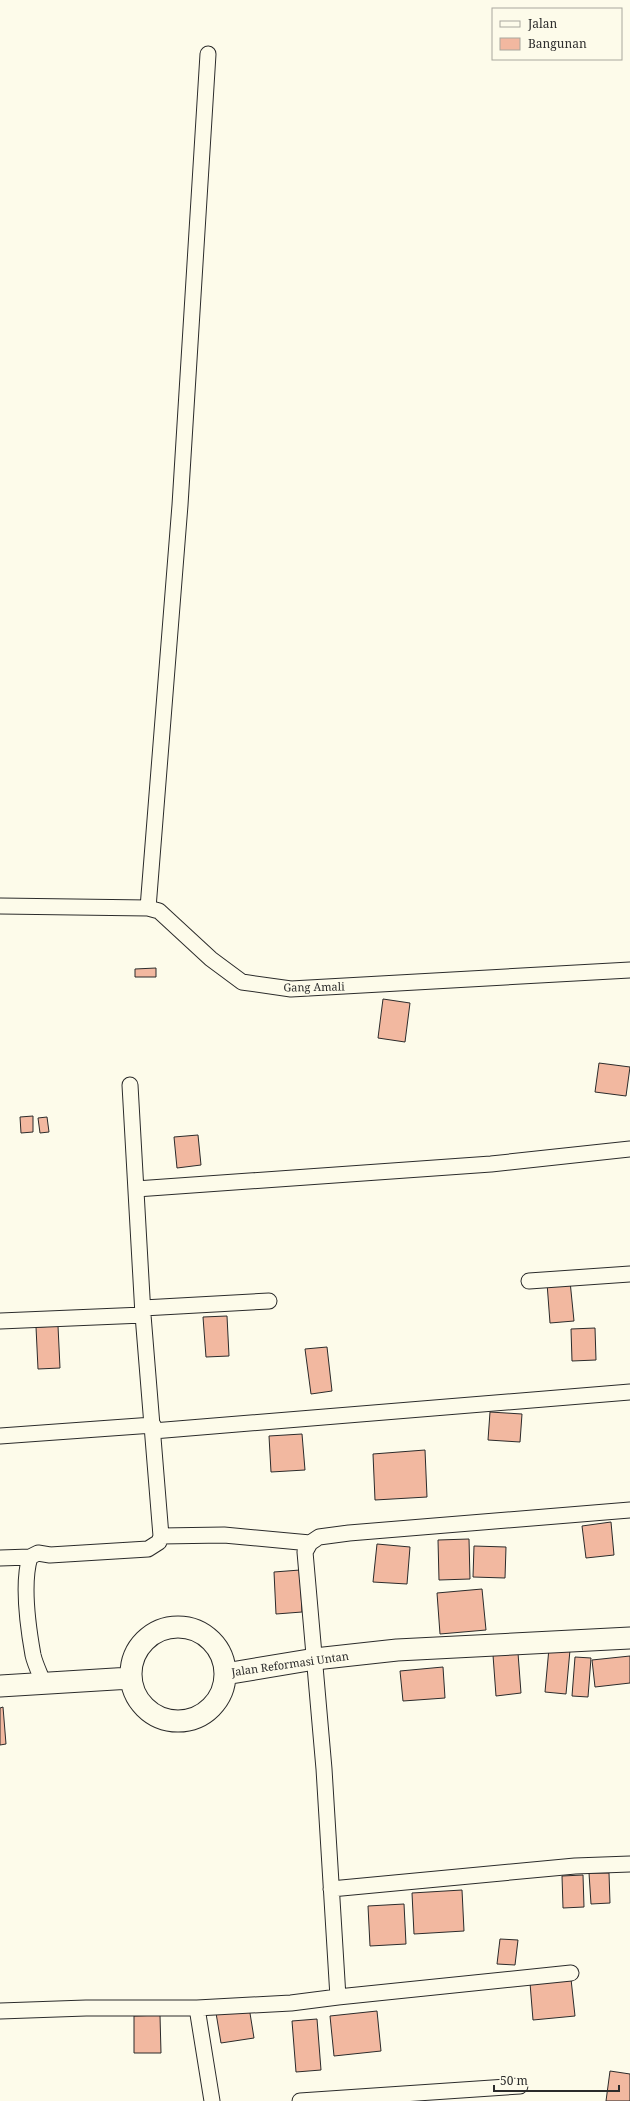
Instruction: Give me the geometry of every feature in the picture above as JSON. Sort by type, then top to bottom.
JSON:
[{"type":"street","points":[[148,908],[180,505],[208,54]]},
{"type":"street","name":"Gang Amali","points":[[0,906],[148,908],[159,911],[211,959],[242,982],[292,989],[630,970]]},
{"type":"street","points":[[0,1558],[30,1557],[38,1553],[50,1555],[148,1549],[159,1542],[161,1536],[143,1312],[130,1085]]},
{"type":"street","points":[[136,1189],[483,1165],[630,1149]]},
{"type":"street","points":[[529,1281],[630,1274]]},
{"type":"street","points":[[0,1321],[143,1312],[269,1301]]},
{"type":"street","points":[[0,1436],[153,1428],[630,1392]]},
{"type":"street","points":[[338,1997],[324,1769],[315,1659],[307,1590],[305,1552],[310,1543],[319,1537],[349,1532],[630,1510]]},
{"type":"street","points":[[161,1536],[224,1535],[310,1543]]},
{"type":"street","points":[[30,1557],[26,1569],[29,1625],[33,1656],[44,1684]]},
{"type":"street","points":[[0,1686],[131,1678],[133,1659],[143,1642],[158,1631],[176,1627],[195,1630],[211,1640],[222,1655],[225,1674]]},
{"type":"street","name":"Jalan Reformasi Untan","points":[[131,1678],[136,1695],[146,1710],[162,1719],[180,1721],[197,1717],[212,1707],[222,1691],[225,1674],[315,1659],[397,1650],[630,1638]]},
{"type":"street","points":[[331,1889],[575,1866],[630,1864]]},
{"type":"street","points":[[0,2011],[86,2008],[197,2008],[290,2003],[572,1973]]},
{"type":"street","points":[[197,2008],[212,2101]]},
{"type":"street","points":[[300,2101],[520,2086]]},
{"type":"building","points":[[156,968],[156,977],[135,977],[135,969]]},
{"type":"building","points":[[383,999],[410,1003],[405,1042],[378,1038]]},
{"type":"building","points":[[599,1063],[630,1067],[626,1096],[595,1092]]},
{"type":"building","points":[[33,1116],[33,1132],[21,1133],[20,1117]]},
{"type":"building","points":[[47,1117],[49,1132],[40,1133],[38,1118]]},
{"type":"building","points":[[198,1135],[201,1165],[177,1168],[174,1137]]},
{"type":"building","points":[[570,1281],[574,1321],[550,1323],[547,1283]]},
{"type":"building","points":[[227,1316],[229,1356],[206,1357],[203,1317]]},
{"type":"building","points":[[58,1326],[60,1368],[38,1369],[36,1327]]},
{"type":"building","points":[[595,1328],[596,1360],[572,1361],[571,1329]]},
{"type":"building","points":[[327,1347],[332,1391],[311,1394],[305,1349]]},
{"type":"building","points":[[490,1412],[522,1414],[520,1442],[488,1440]]},
{"type":"building","points":[[302,1434],[305,1470],[271,1472],[269,1436]]},
{"type":"building","points":[[425,1450],[427,1497],[375,1500],[373,1454]]},
{"type":"building","points":[[611,1522],[614,1555],[586,1558],[582,1526]]},
{"type":"building","points":[[469,1539],[470,1579],[439,1580],[438,1540]]},
{"type":"building","points":[[377,1544],[410,1547],[407,1584],[373,1582]]},
{"type":"building","points":[[474,1546],[506,1547],[505,1578],[473,1577]]},
{"type":"building","points":[[300,1570],[302,1612],[276,1614],[274,1572]]},
{"type":"building","points":[[482,1589],[486,1630],[440,1634],[437,1593]]},
{"type":"building","points":[[549,1648],[570,1650],[566,1694],[545,1692]]},
{"type":"building","points":[[518,1653],[521,1693],[496,1696],[493,1655]]},
{"type":"building","points":[[630,1656],[630,1683],[595,1687],[592,1660]]},
{"type":"building","points":[[575,1657],[591,1658],[588,1697],[572,1696]]},
{"type":"building","points":[[443,1667],[445,1698],[403,1701],[400,1671]]},
{"type":"building","points":[[3,1707],[6,1744],[0,1745],[0,1708]]},
{"type":"building","points":[[589,1873],[609,1873],[610,1903],[591,1904]]},
{"type":"building","points":[[583,1875],[584,1907],[563,1908],[562,1876]]},
{"type":"building","points":[[462,1890],[464,1931],[414,1934],[412,1893]]},
{"type":"building","points":[[404,1904],[406,1944],[370,1946],[368,1906]]},
{"type":"building","points":[[500,1939],[518,1940],[515,1965],[497,1964]]},
{"type":"building","points":[[571,1979],[575,2016],[533,2020],[530,1983]]},
{"type":"building","points":[[249,2007],[254,2038],[221,2043],[216,2013]]},
{"type":"building","points":[[377,2011],[381,2051],[334,2056],[330,2016]]},
{"type":"building","points":[[160,2015],[161,2053],[134,2053],[134,2016]]},
{"type":"building","points":[[317,2019],[321,2070],[296,2072],[292,2021]]},
{"type":"building","points":[[610,2071],[630,2074],[630,2101],[606,2101]]}]
